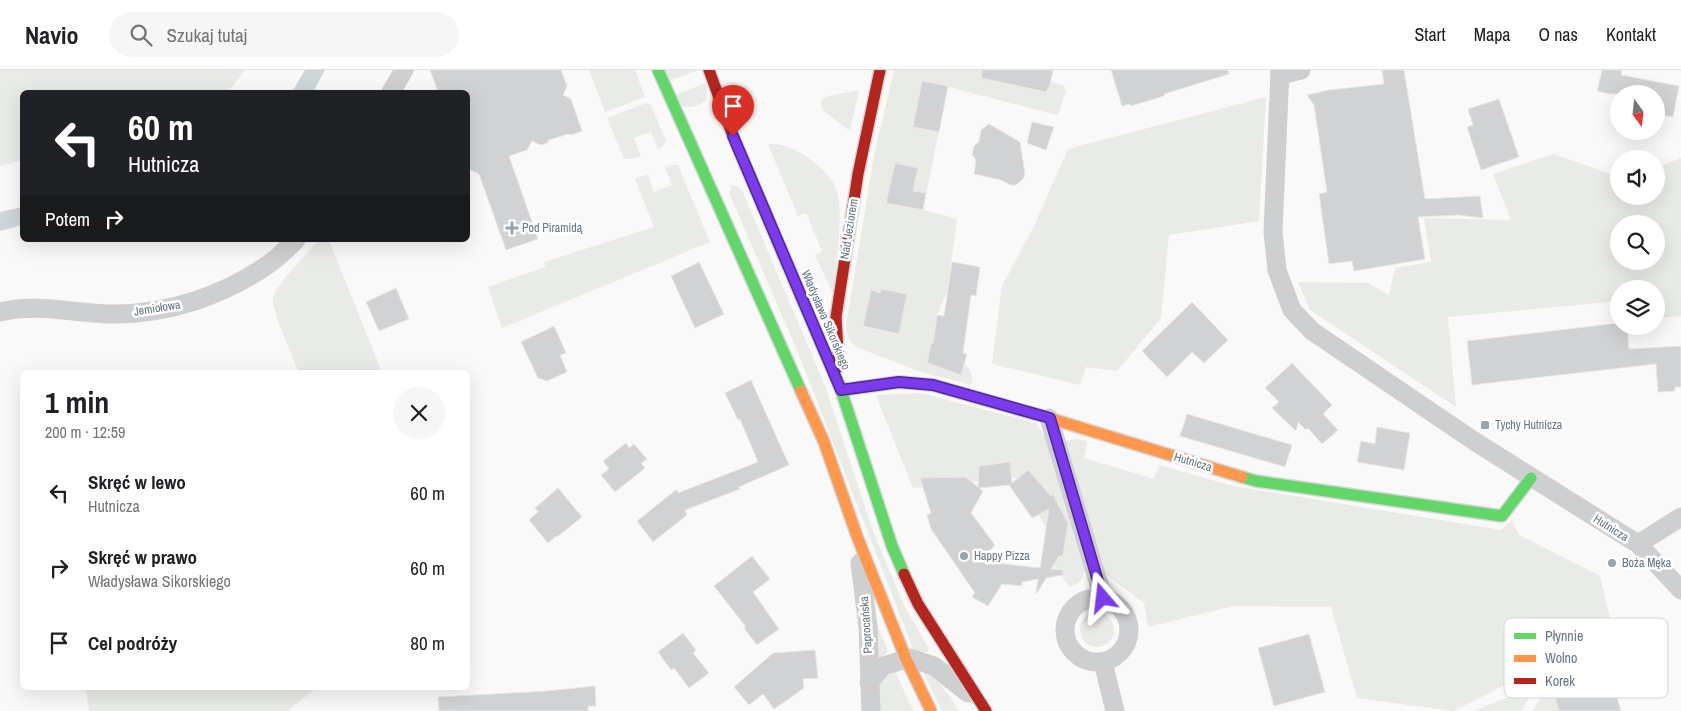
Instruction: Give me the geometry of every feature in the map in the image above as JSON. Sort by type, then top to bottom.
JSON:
[{"type":"street","points":[[392,90],[404,70]]},
{"type":"street","points":[[658,70],[824,442],[858,539],[906,659],[930,711]]},
{"type":"street","name":"Władysława Sikorskiego","points":[[709,70],[733,136],[841,390],[892,546],[918,604],[983,706]]},
{"type":"street","name":"Nad Jeziorem","points":[[841,390],[836,317],[858,174],[880,70]]},
{"type":"street","points":[[1281,72],[1301,70]]},
{"type":"street","name":"Hutnicza","points":[[1281,72],[1273,232],[1277,270],[1292,310],[1312,331],[1474,441],[1638,544],[1681,590]]},
{"type":"street","name":"Jemiołowa","points":[[0,312],[16,308],[41,308],[111,314],[156,311],[196,302],[234,285],[274,260],[294,242]]},
{"type":"street","name":"Hutnicza","points":[[841,390],[899,382],[933,385],[1050,418],[1256,481],[1502,516],[1531,478]]},
{"type":"street","points":[[1050,418],[1103,598]]},
{"type":"street","points":[[1638,544],[1681,517]]},
{"type":"street","name":"Paprocańska","points":[[858,539],[868,627],[871,711]]},
{"type":"street","points":[[1090,598],[1103,598],[1115,603],[1124,612],[1129,624],[1129,637],[1124,648],[1115,658],[1103,662],[1090,662],[1078,658],[1069,648],[1064,637],[1064,624],[1069,612],[1078,603],[1090,598]]},
{"type":"street","points":[[869,682],[883,666],[910,658],[934,666],[983,706]]},
{"type":"street","points":[[1103,662],[1115,711]]},
{"type":"shaded area","points":[[0,70],[245,70],[228,90],[20,90],[20,161],[0,166]]},
{"type":"shaded area","points":[[305,70],[325,70],[314,90],[293,90]]},
{"type":"shaded area","points":[[589,70],[635,70],[645,97],[605,112]]},
{"type":"shaded area","points":[[665,70],[699,70],[669,81]]},
{"type":"shaded area","points":[[894,70],[1001,70],[999,81],[1047,92],[1050,81],[1064,86],[1066,91],[1058,115],[948,87],[923,210],[957,219],[947,292],[937,315],[933,344],[931,344],[927,363],[961,375],[964,364],[971,373],[972,385],[921,372],[856,347],[848,338],[846,326],[874,156]]},
{"type":"shaded area","points":[[706,83],[707,99],[696,106],[683,107],[675,95]]},
{"type":"shaded area","points":[[858,90],[850,129],[847,129],[823,110],[821,101],[825,97]]},
{"type":"shaded area","points":[[1266,97],[1259,221],[1169,235],[1161,318],[1117,371],[1086,367],[1080,385],[992,364],[1002,286],[1034,226],[1068,149]]},
{"type":"shaded area","points":[[646,103],[651,105],[666,141],[658,149],[651,132],[634,138],[641,156],[624,159],[607,118]]},
{"type":"shaded area","points":[[768,144],[794,149],[804,155],[825,172],[836,189],[839,199],[840,225],[833,294],[815,255],[822,251],[806,213],[798,216]]},
{"type":"shaded area","points":[[1554,154],[1610,174],[1610,205],[1665,205],[1665,164],[1681,158],[1681,316],[1665,317],[1665,280],[1610,280],[1610,302],[1448,317],[1456,407],[1310,310],[1298,282],[1368,283],[1389,295],[1395,268],[1431,262],[1424,218],[1511,220],[1493,174]]},
{"type":"shaded area","points":[[678,165],[710,242],[502,328],[488,287],[545,267],[544,262],[654,227],[635,179],[648,174],[654,192],[672,185],[665,167]]},
{"type":"shaded area","points":[[735,185],[742,190],[825,386],[874,534],[904,605],[929,649],[928,652],[914,651],[799,355],[730,195],[730,187]]},
{"type":"shaded area","points":[[20,207],[20,226],[0,231],[0,212]]},
{"type":"shaded area","points":[[317,242],[330,242],[381,370],[298,370],[279,324],[273,298],[280,285]]},
{"type":"shaded area","points":[[920,393],[1036,423],[1052,448],[1086,566],[1080,582],[1070,587],[1046,557],[1053,538],[1016,478],[913,488],[876,395]]},
{"type":"shaded area","points":[[1076,439],[1087,441],[1084,458],[1154,479],[1159,465],[1233,486],[1501,530],[1512,520],[1519,535],[1600,576],[1610,618],[1504,618],[1504,686],[1453,711],[1357,698],[1331,607],[1233,606],[1148,627],[1144,603],[1101,571],[1065,441]]},
{"type":"shaded area","points":[[870,606],[887,649],[887,653],[880,658],[873,658]]},
{"type":"shaded area","points":[[1097,613],[1104,614],[1109,618],[1113,623],[1113,637],[1109,642],[1104,646],[1097,647],[1090,646],[1085,642],[1081,637],[1080,630],[1081,623],[1085,618],[1090,614]]},
{"type":"shaded area","points":[[922,669],[939,682],[959,711],[942,711]]},
{"type":"shaded area","points":[[895,671],[913,711],[875,711],[876,692],[880,682],[888,674]]},
{"type":"shaded area","points":[[86,690],[314,690],[287,711],[89,711]]},
{"type":"shaded area","points":[[1505,698],[1530,698],[1521,711],[1474,711]]},
{"type":"shaded area","points":[[1541,698],[1555,698],[1559,711],[1532,711]]},
{"type":"building","points":[[430,70],[561,70],[567,86],[563,95],[571,99],[582,131],[549,140],[541,145],[532,141],[527,150],[509,156],[538,239],[506,250],[479,174],[470,170],[470,90],[437,90]]},
{"type":"building","points":[[982,70],[1053,70],[1050,85],[1046,92],[981,78]]},
{"type":"building","points":[[1111,70],[1228,70],[1229,74],[1131,106],[1130,104],[1122,106]]},
{"type":"building","points":[[1382,70],[1404,70],[1425,199],[1480,196],[1483,218],[1458,215],[1418,217],[1425,259],[1354,271],[1352,261],[1329,264],[1319,194],[1327,192],[1314,105],[1307,95],[1329,90],[1384,84]]},
{"type":"building","points":[[1602,70],[1622,70],[1621,75],[1679,86],[1673,117],[1665,116],[1665,85],[1610,85],[1610,94],[1597,91]]},
{"type":"building","points":[[922,81],[948,86],[939,132],[913,127]]},
{"type":"building","points":[[1499,99],[1519,157],[1481,170],[1467,127],[1473,125],[1468,109]]},
{"type":"building","points":[[1032,122],[1054,127],[1046,150],[1027,143]]},
{"type":"building","points":[[989,124],[1020,142],[1025,174],[1023,179],[1016,185],[974,174],[976,160],[972,155],[974,146],[979,142],[981,130]]},
{"type":"building","points":[[895,163],[918,168],[913,191],[926,193],[923,210],[886,203]]},
{"type":"building","points":[[699,262],[724,314],[695,328],[671,276]]},
{"type":"building","points":[[952,262],[980,267],[976,296],[971,295],[963,353],[967,354],[961,375],[927,363],[931,343],[933,344],[937,315],[944,316]]},
{"type":"building","points":[[396,288],[409,319],[379,331],[366,302]]},
{"type":"building","points":[[881,289],[907,294],[899,334],[863,326],[871,290],[880,293]]},
{"type":"building","points":[[1192,302],[1228,340],[1204,363],[1192,352],[1167,377],[1142,351]]},
{"type":"building","points":[[1610,324],[1610,335],[1628,335],[1629,349],[1681,346],[1681,387],[1675,387],[1675,391],[1658,392],[1656,364],[1472,385],[1467,341]]},
{"type":"building","points":[[554,326],[566,353],[560,355],[567,372],[547,381],[538,378],[521,342]]},
{"type":"building","points":[[1292,363],[1332,405],[1323,414],[1338,430],[1322,444],[1308,428],[1306,430],[1298,422],[1296,431],[1272,408],[1279,402],[1265,388]]},
{"type":"building","points":[[751,380],[789,465],[739,487],[740,489],[685,510],[687,515],[653,542],[637,521],[677,489],[678,493],[758,462],[740,419],[738,420],[725,393]]},
{"type":"building","points":[[1187,414],[1292,445],[1285,467],[1180,436]]},
{"type":"building","points":[[1377,427],[1410,433],[1404,470],[1357,462],[1361,441],[1375,444]]},
{"type":"building","points":[[626,443],[629,448],[634,444],[647,459],[641,463],[645,468],[615,492],[601,475],[609,469],[603,461]]},
{"type":"building","points":[[1010,462],[1012,483],[1028,470],[1051,496],[1052,493],[1068,523],[1063,556],[1059,556],[1051,569],[1063,570],[1063,575],[1046,578],[1037,593],[1038,579],[1022,582],[1022,586],[1002,584],[988,606],[972,597],[975,593],[931,529],[927,515],[931,513],[920,478],[965,477],[978,487],[979,466]],"holes":[[[1009,485],[1032,518],[1049,509],[1040,568],[980,561],[995,545],[971,513],[983,491],[979,488]]]},
{"type":"building","points":[[558,488],[582,517],[548,543],[529,520],[538,512],[535,508]]},
{"type":"building","points":[[752,556],[770,579],[753,592],[779,629],[757,645],[744,628],[746,627],[714,586]]},
{"type":"building","points":[[683,633],[696,650],[693,653],[709,673],[689,688],[674,668],[671,670],[658,652]]},
{"type":"building","points":[[1309,634],[1325,692],[1274,706],[1258,648]]},
{"type":"building","points":[[815,650],[818,678],[803,679],[804,688],[774,709],[763,694],[749,705],[734,687],[773,653]]},
{"type":"building","points":[[595,686],[596,706],[588,706],[588,711],[439,711],[438,697],[547,691]]},
{"type":"building","points":[[1555,698],[1617,698],[1621,711],[1559,711]]},
{"type":"traffic: fast","points":[[658,70],[801,391]]},
{"type":"traffic: fast","points":[[783,254],[841,390],[892,546],[904,574]]},
{"type":"traffic: fast","points":[[1242,477],[1256,481],[1502,516],[1531,478]]},
{"type":"traffic: slow","points":[[841,390],[899,382],[933,385],[1242,477]]},
{"type":"traffic: slow","points":[[801,391],[824,442],[858,539],[906,659],[931,711]]},
{"type":"traffic: jam","points":[[709,70],[733,136],[783,254]]},
{"type":"traffic: jam","points":[[839,367],[836,317],[858,174],[880,70]]},
{"type":"traffic: jam","points":[[904,574],[918,604],[986,711]]},
{"type":"place","name":"Pod Piramidą","points":[[512,228]]},
{"type":"place","name":"Tychy Hutnicza","points":[[1485,425]]},
{"type":"place","name":"Happy Pizza","points":[[964,556]]},
{"type":"place","name":"Boża Męka","points":[[1612,563]]},
{"type":"route","points":[[733,136],[841,390],[899,382],[933,385],[1050,418],[1103,598]]}]
